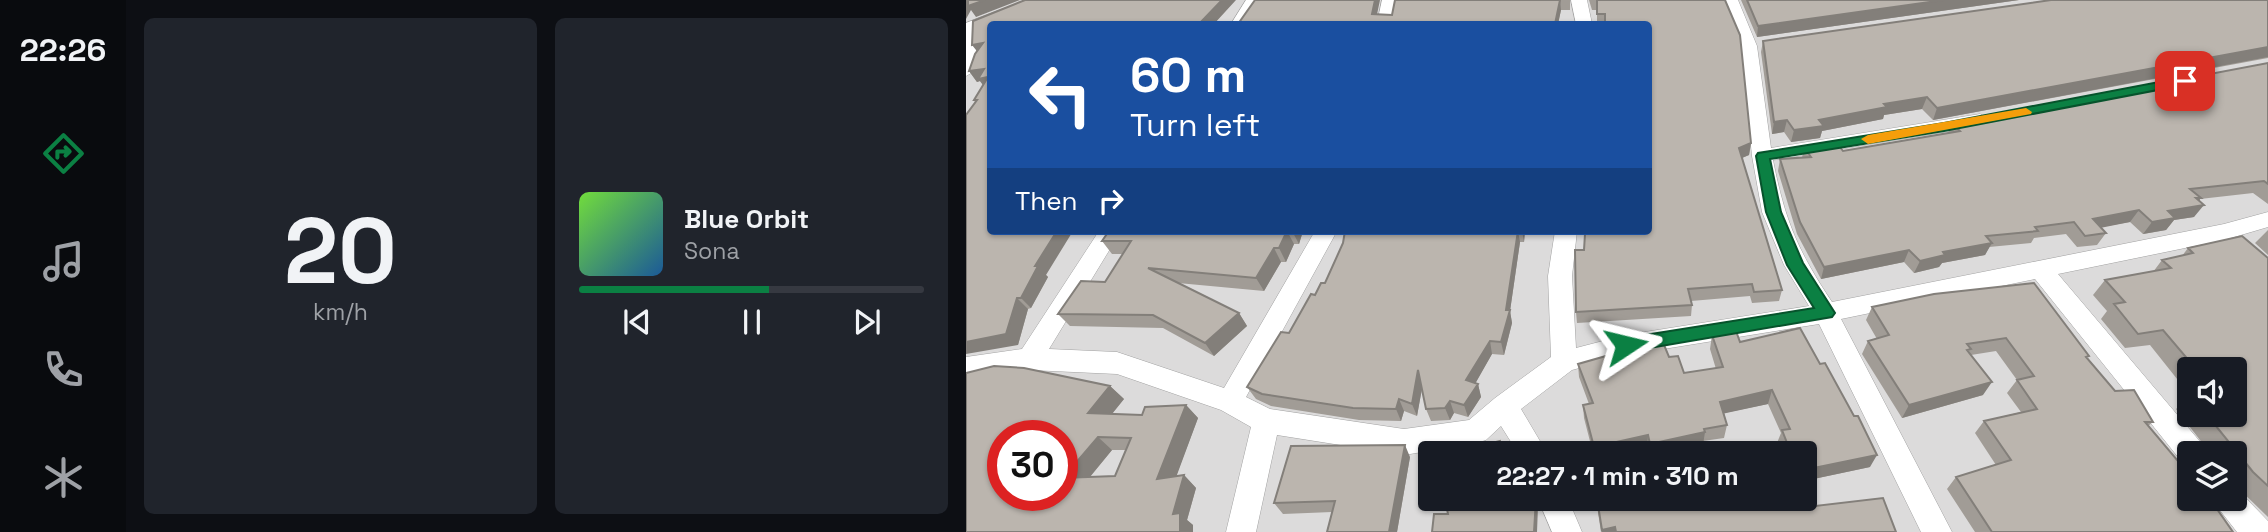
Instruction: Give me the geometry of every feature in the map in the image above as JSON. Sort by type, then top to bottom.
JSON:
[{"type":"street","points":[[988,21],[1041,0]]},
{"type":"street","points":[[1241,21],[1254,0]]},
{"type":"street","points":[[1386,21],[1390,0]]},
{"type":"street","points":[[1579,0],[1583,21]]},
{"type":"street","points":[[1730,0],[1756,45],[1762,156],[1773,212],[1795,265],[1826,313],[1937,532]]},
{"type":"street","points":[[966,71],[968,29],[987,21]]},
{"type":"street","points":[[1762,156],[1996,117]]},
{"type":"street","points":[[966,368],[1030,359],[1116,363],[1230,402],[1266,421],[1404,442],[1476,431],[1504,406],[1564,362],[1626,345],[1826,313],[2041,270],[2233,240],[2268,219]]},
{"type":"street","points":[[1030,359],[1108,235]]},
{"type":"street","points":[[1230,402],[1324,235]]},
{"type":"street","points":[[1564,362],[1560,276],[1565,235]]},
{"type":"street","points":[[2041,270],[2182,441]]},
{"type":"street","points":[[1504,406],[1526,441]]},
{"type":"street","points":[[1241,532],[1266,421]]},
{"type":"street","points":[[1558,511],[1567,532]]},
{"type":"street","points":[[2239,511],[2257,532]]},
{"type":"shaded area","points":[[966,0],[2268,0],[2268,532],[966,532]]},
{"type":"building","points":[[968,0],[985,0],[968,6]]},
{"type":"building","points":[[1025,0],[1222,0],[1202,21],[987,21],[987,77],[978,79],[984,69],[969,71],[975,54],[983,43],[972,45],[973,21]]},
{"type":"building","points":[[1255,0],[1375,0],[1372,14],[1392,15],[1395,0],[1560,0],[1556,21],[1240,21]]},
{"type":"building","points":[[1597,0],[1725,0],[1740,35],[1751,143],[1739,148],[1782,290],[1754,292],[1752,284],[1688,289],[1692,305],[1576,312],[1575,250],[1584,250],[1585,235],[1652,235],[1652,21],[1605,21],[1605,14],[1597,14]]},
{"type":"building","points":[[1747,0],[1944,0],[1758,26]]},
{"type":"building","points":[[2051,0],[2268,0],[2268,47],[1937,108],[1927,97],[1884,104],[1887,107],[1819,120],[1824,126],[1794,130],[1787,120],[1774,122],[1763,41]]},
{"type":"building","points":[[2268,63],[2268,184],[2264,181],[2190,189],[2201,198],[2196,198],[2204,205],[2168,211],[2175,218],[2152,222],[2139,210],[2093,219],[2106,233],[2085,236],[2074,222],[2035,227],[2038,231],[1986,236],[1992,243],[1943,252],[1945,255],[1920,261],[1909,250],[1824,267],[1800,222],[1780,159],[1811,157],[1804,147],[1836,142],[1843,151],[1960,131],[1952,123]]},
{"type":"building","points":[[987,79],[987,235],[1054,235],[1035,266],[1038,266],[1021,298],[1017,298],[1006,334],[966,342],[966,115],[977,100],[974,100]]},
{"type":"building","points":[[1106,235],[1285,235],[1279,248],[1274,248],[1256,278],[1148,268],[1239,313],[1205,343],[1153,315],[1058,314],[1081,281],[1105,282],[1131,241],[1102,241]]},
{"type":"building","points":[[1344,235],[1517,235],[1506,310],[1510,310],[1501,342],[1490,341],[1466,380],[1478,384],[1464,405],[1450,401],[1445,408],[1426,409],[1418,370],[1412,404],[1399,399],[1396,409],[1353,408],[1262,394],[1247,387],[1281,332],[1289,333],[1311,294],[1315,295],[1321,283],[1325,283]]},
{"type":"building","points":[[2242,236],[2268,258],[2268,486],[2247,465],[2247,441],[2228,441],[2217,427],[2247,427],[2247,357],[2186,357],[2163,330],[2138,334],[2114,304],[2125,302],[2105,280],[2171,268],[2162,260],[2193,253],[2188,248]]},
{"type":"building","points":[[2034,283],[2089,356],[2086,357],[2115,391],[2134,390],[2153,422],[2145,422],[2177,460],[2177,511],[2218,511],[2233,532],[1992,532],[1956,477],[2011,460],[1984,421],[2037,409],[2017,380],[2034,376],[2006,338],[1967,344],[1971,349],[1967,350],[1992,382],[1909,405],[1868,341],[1889,335],[1872,307],[1934,294]]},
{"type":"building","points":[[1800,328],[1820,364],[1825,363],[1854,416],[1858,416],[1877,455],[1817,467],[1817,441],[1786,441],[1782,430],[1790,429],[1772,390],[1720,402],[1727,425],[1704,429],[1705,432],[1664,441],[1649,441],[1648,435],[1621,441],[1592,441],[1583,405],[1593,403],[1578,364],[1662,340],[1669,357],[1678,356],[1684,373],[1723,367],[1712,335],[1736,331],[1740,342]]},
{"type":"building","points":[[994,366],[1024,368],[1110,386],[1088,413],[1142,415],[1145,407],[1186,405],[1157,479],[1184,475],[1173,514],[1180,513],[1180,532],[966,532],[966,373]]},
{"type":"building","points":[[1405,445],[1389,532],[1327,532],[1335,501],[1274,503],[1291,446]]},
{"type":"building","points":[[1883,498],[1896,532],[1616,532],[1615,527],[1602,530],[1599,511],[1817,511],[1817,506]]},
{"type":"building","points":[[1447,511],[1535,511],[1534,532],[1432,532],[1434,514],[1448,514]]},
{"type":"slow traffic","points":[[1868,139],[2026,112]]},
{"type":"route","points":[[1626,345],[1826,313],[1795,265],[1773,212],[1762,156],[1944,127],[2185,81]]}]
